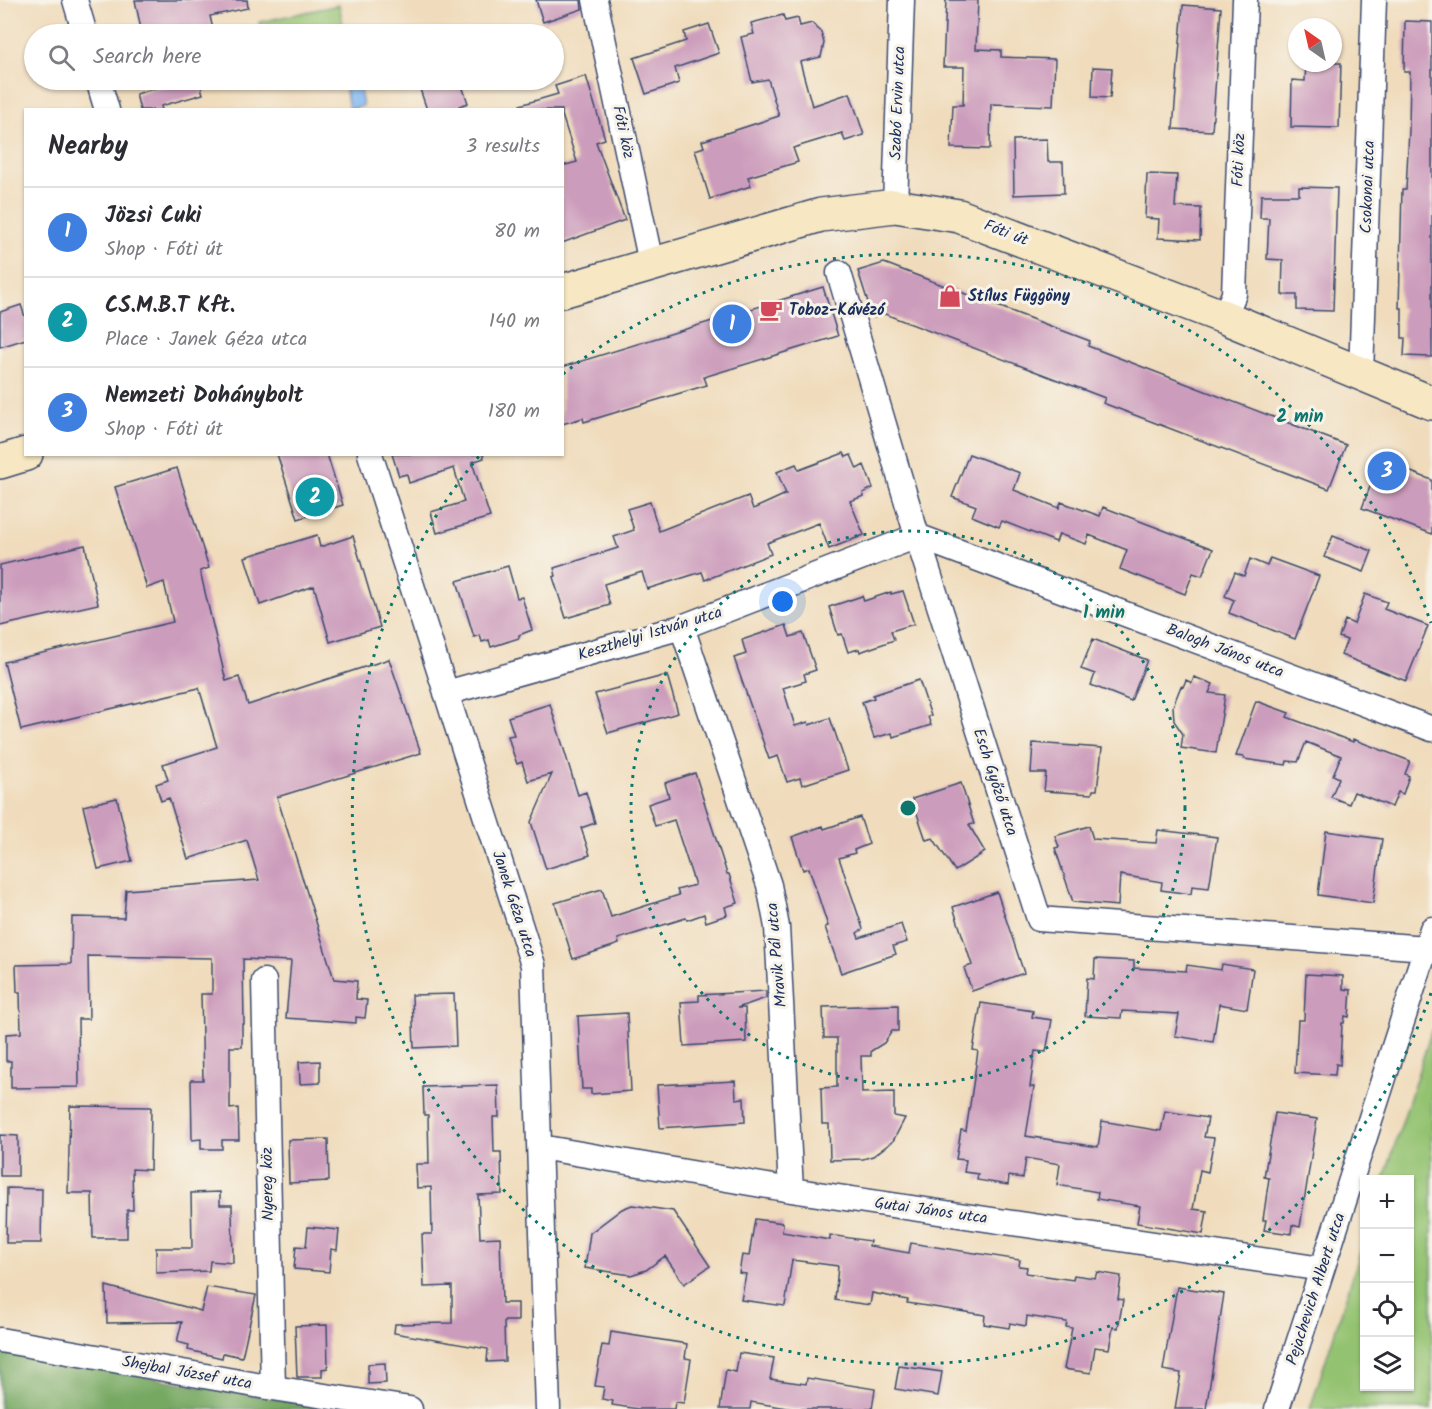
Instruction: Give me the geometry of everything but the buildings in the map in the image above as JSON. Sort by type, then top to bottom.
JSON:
[{"type":"main road","name":"Fóti út","points":[[564,290],[821,215],[895,206],[959,216],[1224,317],[1432,403]]},
{"type":"main road","points":[[0,462],[24,455]]},
{"type":"street","points":[[75,0],[82,24]]},
{"type":"street","name":"Fóti köz","points":[[595,0],[651,263]]},
{"type":"street","name":"Szabó Ervin utca","points":[[895,206],[902,0]]},
{"type":"street","name":"Fóti köz","points":[[1224,317],[1234,294],[1245,0]]},
{"type":"street","name":"Csokonai utca","points":[[1361,374],[1374,0]]},
{"type":"street","points":[[101,90],[106,108]]},
{"type":"street","name":"Esch Győző utca","points":[[840,273],[917,536],[1039,919],[1429,939]]},
{"type":"street","name":"Janek Géza utca","points":[[371,456],[533,965],[548,1409]]},
{"type":"street","name":"Keszthelyi István utca","points":[[446,693],[682,627],[917,536]]},
{"type":"street","name":"Balogh János utca","points":[[917,536],[1432,729]]},
{"type":"street","name":"Mravik Pál utca","points":[[682,627],[769,885],[777,927],[791,1190]]},
{"type":"street","name":"Pejachevich Albert utca","points":[[1277,1409],[1429,939]]},
{"type":"street","name":"Nyereg köz","points":[[264,981],[273,1388]]},
{"type":"street","name":"Gutai János utca","points":[[540,1148],[791,1190],[1322,1269]]},
{"type":"street","name":"Shejbal József utca","points":[[0,1340],[273,1388],[410,1409]]},
{"type":"green space","points":[[339,5],[343,24],[260,24],[259,22]]},
{"type":"green space","points":[[1432,1029],[1432,1409],[1310,1409],[1360,1253],[1360,1391],[1414,1391],[1414,1175],[1385,1175]]},
{"type":"green space","points":[[0,1351],[332,1409],[0,1409]]},
{"type":"water","points":[[346,90],[360,90],[363,106],[349,108]]},
{"type":"place","name":"Stílus Függöny","points":[[950,296]]},
{"type":"place","name":"Toboz-Kávézó","points":[[771,310]]},
{"type":"place","name":"Jözsi Cuki","points":[[732,324]]},
{"type":"place","name":"Nemzeti Dohánybolt","points":[[1387,471]]},
{"type":"place","name":"CS.M.B.T Kft.","points":[[315,497]]}]
